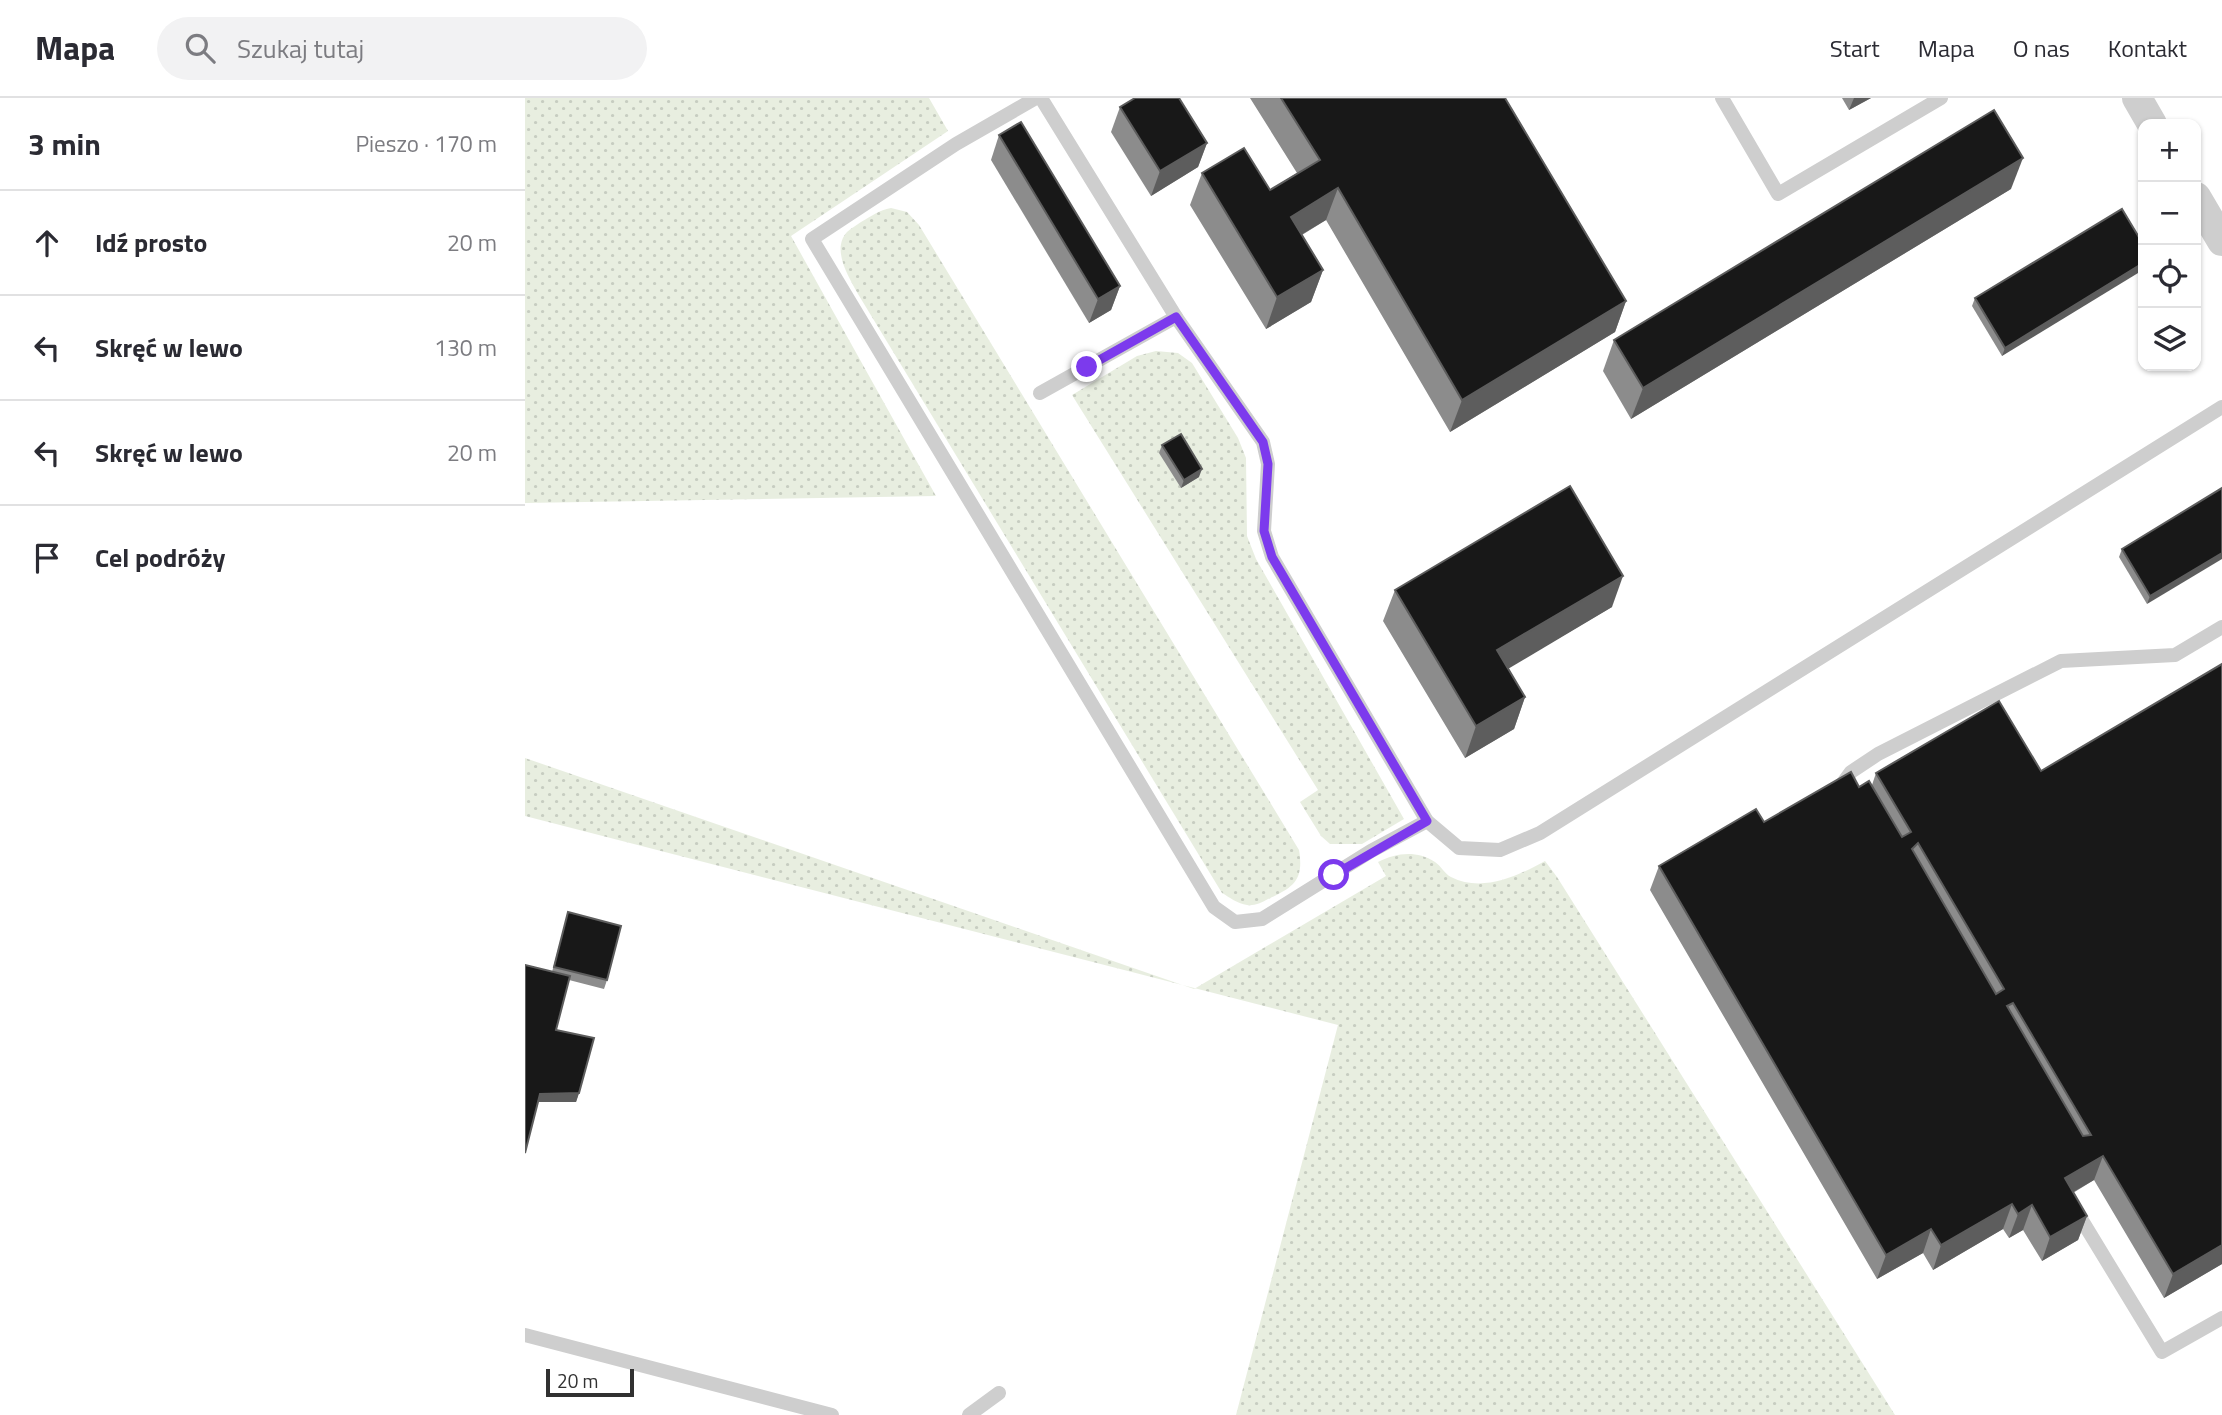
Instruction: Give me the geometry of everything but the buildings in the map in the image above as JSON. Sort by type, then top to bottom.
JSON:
[{"type":"street","points":[[2137,98],[2149,119]]},
{"type":"street","points":[[2201,205],[2222,241]]},
{"type":"lane","points":[[1036,98],[956,144],[812,239],[1214,907],[1235,922],[1262,919],[1427,821]]},
{"type":"lane","points":[[1041,98],[1176,317],[1263,442],[1268,464],[1264,531],[1272,557],[1427,821],[1459,848],[1500,849],[1540,833],[2222,407]]},
{"type":"lane","points":[[1722,98],[1778,194],[1941,98]]},
{"type":"lane","points":[[1040,393],[1176,317]]},
{"type":"lane","points":[[1839,798],[1840,789],[1851,772],[1878,754],[2061,661],[2175,655],[2222,627]]},
{"type":"lane","points":[[2071,1202],[2162,1352],[2222,1318]]},
{"type":"lane","points":[[525,1335],[832,1415]]},
{"type":"lane","points":[[969,1415],[999,1393]]},
{"type":"shaded area","points":[[525,98],[929,98],[948,131],[791,236],[936,496],[525,503]]},
{"type":"shaded area","points":[[891,208],[907,212],[919,225],[1299,850],[1298,876],[1285,890],[1255,905],[1237,902],[1222,893],[858,294],[843,263],[843,239],[847,232],[861,222]]},
{"type":"shaded area","points":[[1156,351],[1178,353],[1192,363],[1238,438],[1246,458],[1247,536],[1256,559],[1404,819],[1362,844],[1330,844],[1321,836],[1300,802],[1318,790],[1072,395],[1137,356]]},
{"type":"shaded area","points":[[525,758],[1182,985],[525,816]]},
{"type":"shaded area","points":[[1406,854],[1421,856],[1435,862],[1451,877],[1475,883],[1512,877],[1545,861],[1895,1415],[1236,1415],[1338,1025],[1195,988],[1386,876],[1378,862],[1385,859]]},
{"type":"route","points":[[1087,367],[1176,317],[1263,442],[1268,464],[1264,531],[1272,557],[1427,821],[1334,875]]}]
